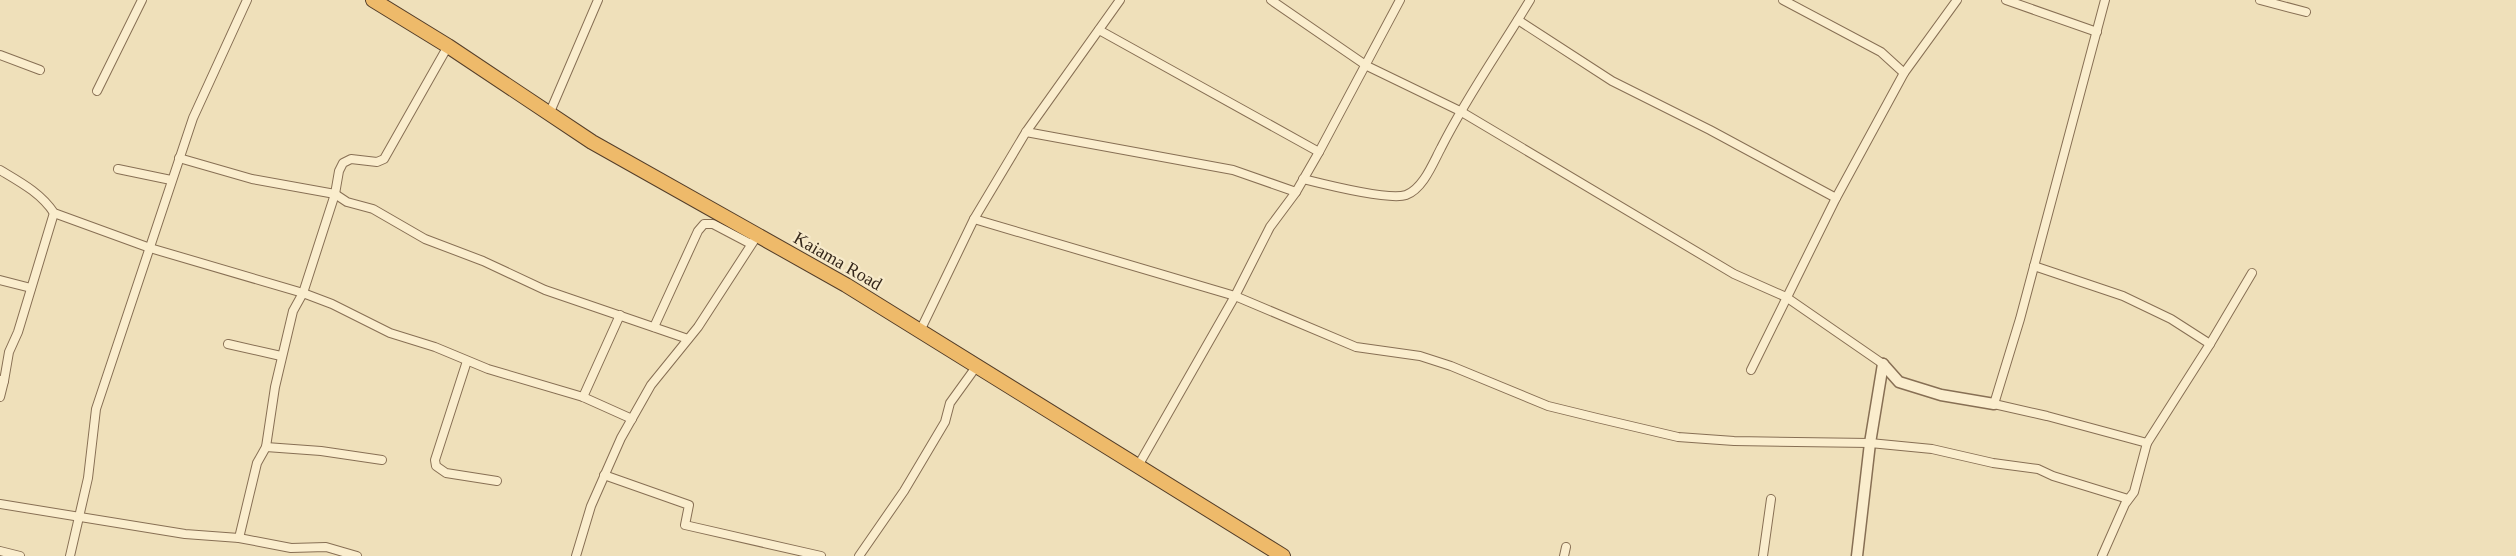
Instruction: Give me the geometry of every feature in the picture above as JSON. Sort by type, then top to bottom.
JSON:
[{"type":"highway","name":"Kaiama Road","points":[[374,0],[550,112],[592,142],[754,240],[846,285],[1283,556]]},
{"type":"street","points":[[97,91],[142,0]]},
{"type":"street","points":[[70,556],[88,478],[96,409],[193,118],[247,0]]},
{"type":"street","points":[[550,112],[598,0]]},
{"type":"street","points":[[920,331],[974,219],[1026,132],[1120,0]]},
{"type":"street","points":[[1138,466],[1236,296],[1270,227],[1296,192],[1319,152],[1401,0]]},
{"type":"street","points":[[1303,179],[1335,188],[1401,196],[1414,191],[1433,165],[1460,111],[1530,0]]},
{"type":"street","points":[[1783,0],[1881,52],[1904,73]]},
{"type":"street","points":[[1751,370],[1836,198],[1904,73],[1957,0]]},
{"type":"street","points":[[2006,0],[2097,32]]},
{"type":"street","points":[[1994,404],[2034,266],[2105,0]]},
{"type":"street","points":[[2260,0],[2306,12]]},
{"type":"street","points":[[1277,2],[1367,66],[1460,111],[1734,274],[1786,297],[1883,364],[1899,382],[1941,395],[2047,416],[2147,443]]},
{"type":"street","points":[[1518,20],[1612,81],[1710,130],[1836,198]]},
{"type":"street","points":[[1099,30],[1319,152]]},
{"type":"street","points":[[239,538],[257,463],[266,447],[281,356],[293,311],[303,293],[335,194],[339,171],[343,163],[351,159],[377,162],[388,154],[448,46]]},
{"type":"street","points":[[0,54],[40,70]]},
{"type":"street","points":[[1026,132],[1233,170],[1296,192]]},
{"type":"street","points":[[179,158],[252,179],[335,194],[347,202],[373,209],[425,239],[483,261],[544,290],[688,339]]},
{"type":"street","points":[[118,169],[171,180]]},
{"type":"street","points":[[0,170],[40,196],[54,213],[150,248],[303,293],[332,304],[390,333],[435,346],[467,361],[584,398],[632,419]]},
{"type":"street","points":[[0,397],[9,352],[18,332],[54,213]]},
{"type":"street","points":[[974,219],[1236,296],[1356,347],[1420,356],[1451,366],[1548,406],[1666,435],[1734,441],[1870,443],[1932,449],[1992,463],[2037,469],[2053,477],[2128,499]]},
{"type":"street","points":[[576,556],[585,522],[615,449],[651,385],[688,339],[754,240],[713,224],[704,224],[698,231],[654,327]]},
{"type":"street","points":[[2034,266],[2123,296],[2171,319],[2210,344]]},
{"type":"street","points":[[2102,556],[2133,492],[2147,443],[2252,273]]},
{"type":"street","points":[[0,280],[31,288]]},
{"type":"street","points":[[584,398],[620,315]]},
{"type":"street","points":[[228,344],[281,356]]},
{"type":"street","points":[[467,361],[435,460],[436,466],[446,472],[497,482]]},
{"type":"street","points":[[1857,556],[1870,443],[1883,364]]},
{"type":"street","points":[[859,556],[904,491],[945,422],[950,403],[976,367]]},
{"type":"street","points":[[266,447],[321,451],[382,460]]},
{"type":"street","points":[[604,475],[689,505],[685,525],[821,556]]},
{"type":"street","points":[[1763,556],[1771,499]]},
{"type":"street","points":[[0,504],[185,534],[239,538],[291,548],[326,547],[357,556]]},
{"type":"street","points":[[0,552],[20,556]]}]
